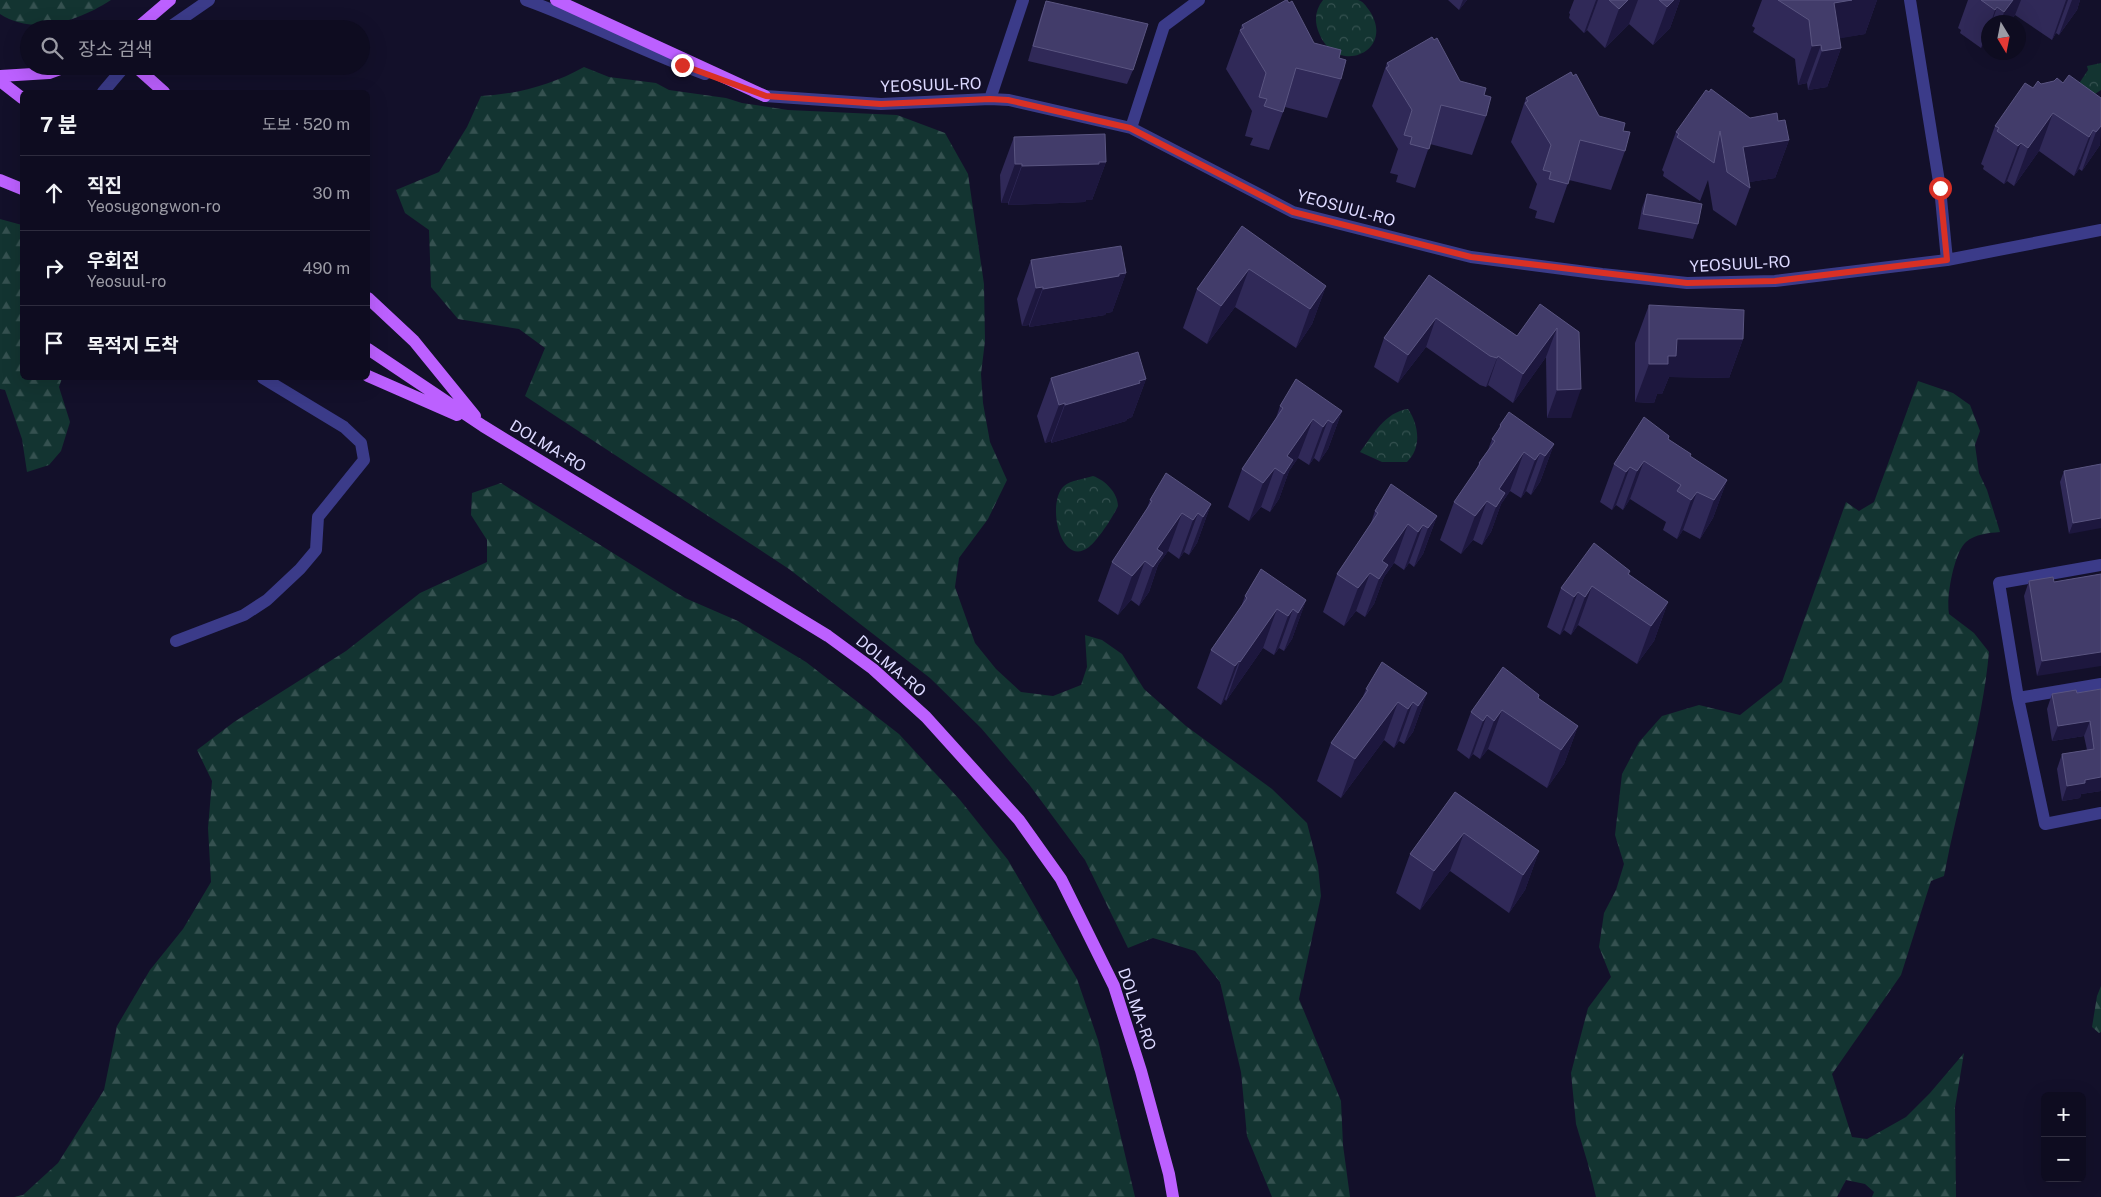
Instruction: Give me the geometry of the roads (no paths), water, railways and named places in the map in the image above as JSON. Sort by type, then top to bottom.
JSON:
[{"type":"main road","points":[[147,20],[170,0]]},
{"type":"main road","points":[[556,0],[766,96]]},
{"type":"main road","points":[[0,76],[20,75]]},
{"type":"main road","points":[[145,75],[162,90]]},
{"type":"main road","points":[[0,82],[20,97]]},
{"type":"main road","points":[[0,180],[20,188]]},
{"type":"main road","points":[[370,300],[414,341],[482,426]]},
{"type":"main road","name":"DOLMA-RO","points":[[370,350],[482,426],[828,636],[873,670],[919,711],[971,765],[1020,820],[1061,879],[1114,986],[1141,1071],[1169,1174],[1173,1197]]},
{"type":"main road","points":[[370,377],[482,426]]},
{"type":"street","points":[[181,20],[209,0]]},
{"type":"street","name":"YEOSUUL-RO","points":[[526,0],[561,12],[649,53],[766,96],[881,104],[990,99],[1008,100],[1130,128],[1293,212],[1471,257],[1687,283],[1775,281],[1947,260],[2101,230]]},
{"type":"street","points":[[990,99],[1023,0]]},
{"type":"street","points":[[1130,128],[1164,26],[1196,0]]},
{"type":"street","points":[[1910,0],[1940,188],[1947,260]]},
{"type":"street","points":[[105,90],[117,75]]},
{"type":"street","points":[[176,641],[244,615],[267,600],[300,569],[316,550],[318,517],[364,460],[361,443],[344,427],[266,380]]},
{"type":"street","points":[[2101,564],[1999,583],[2018,698],[2045,824],[2101,814]]},
{"type":"street","points":[[2018,698],[2101,684]]}]
